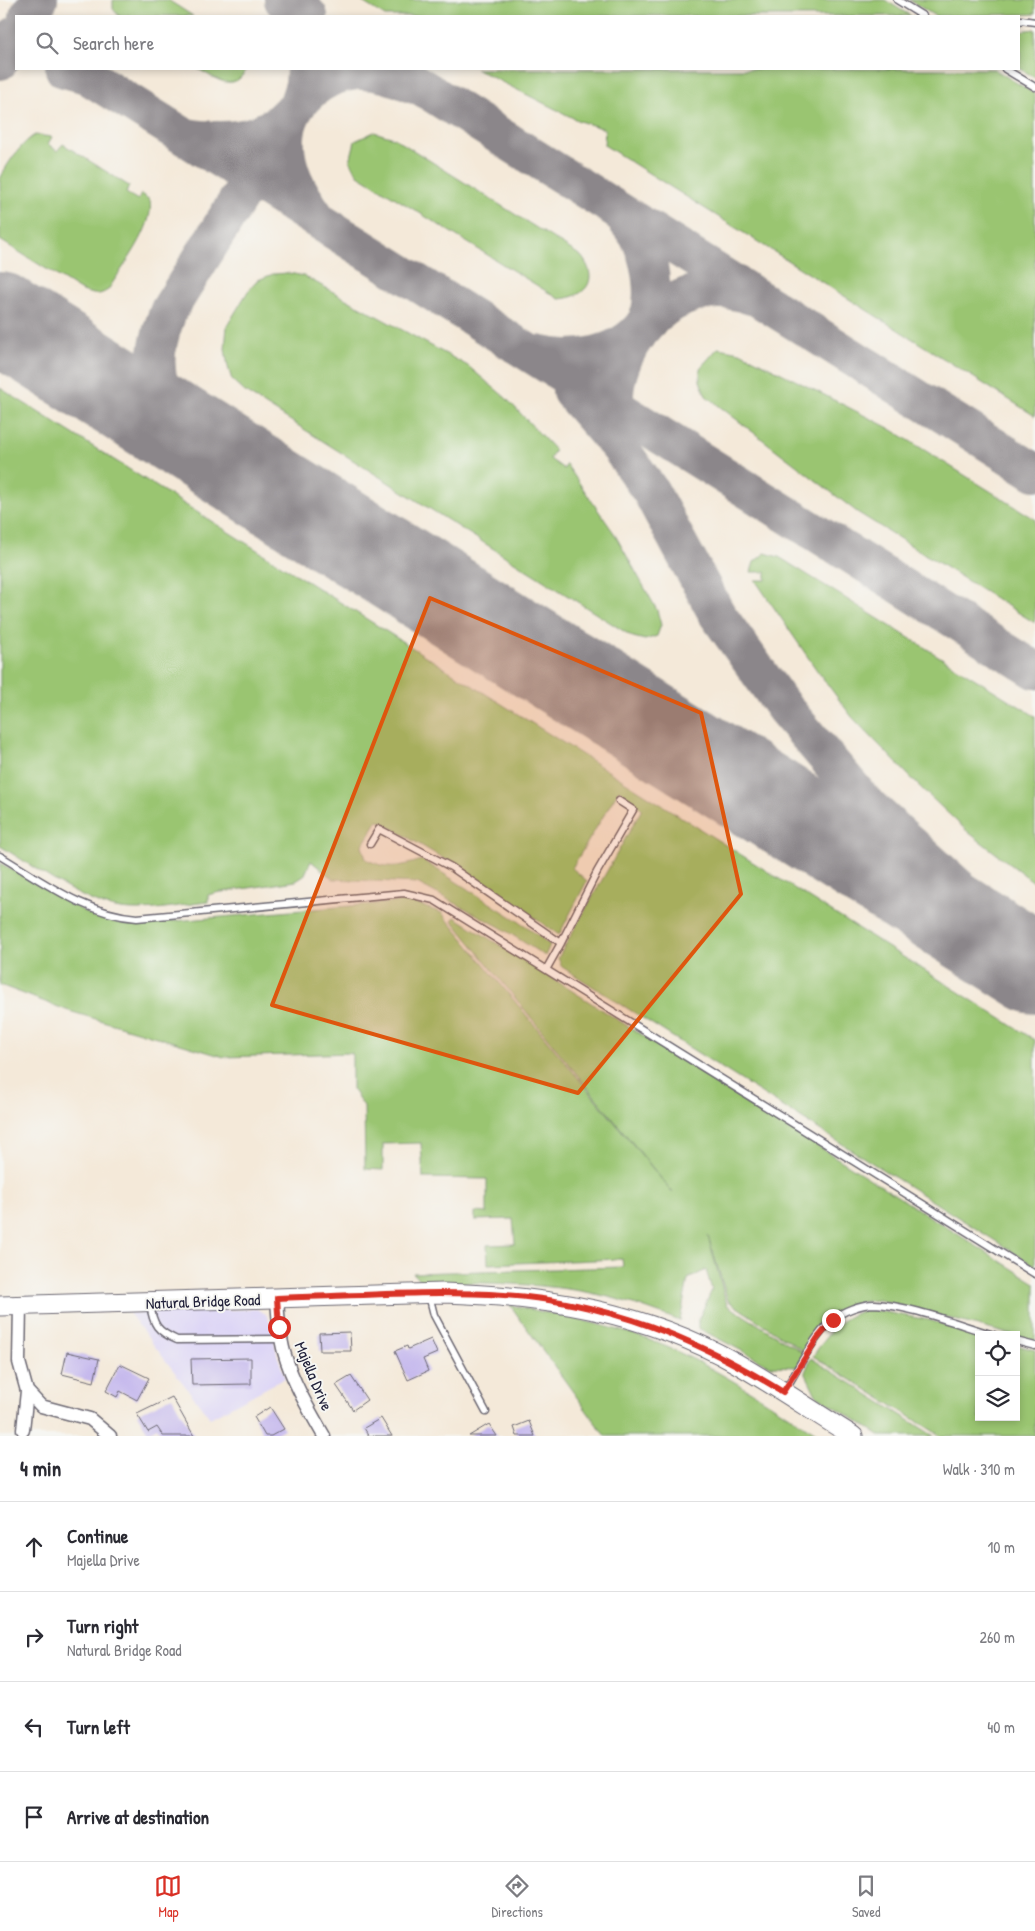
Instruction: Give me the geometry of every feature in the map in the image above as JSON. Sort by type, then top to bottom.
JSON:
[{"type":"main road","name":"Natural Bridge Road","points":[[0,1306],[429,1294],[514,1296],[559,1302],[618,1315],[677,1336],[727,1359],[853,1436]]},
{"type":"street","name":"Majella Drive","points":[[277,1298],[284,1354],[324,1436]]},
{"type":"street","points":[[20,1306],[20,1362],[27,1391],[22,1430]]},
{"type":"street","points":[[27,1391],[41,1406],[90,1420],[110,1436]]},
{"type":"lane","points":[[897,0],[920,15]]},
{"type":"lane","points":[[1020,21],[1035,22]]},
{"type":"lane","points":[[1007,70],[1035,88]]},
{"type":"lane","points":[[547,968],[597,872],[633,810],[619,801]]},
{"type":"lane","points":[[370,844],[379,829],[452,868],[561,943]]},
{"type":"lane","points":[[0,856],[86,906],[122,917],[137,918],[404,893],[434,900],[547,968],[1035,1274]]},
{"type":"lane","points":[[429,1294],[434,1316],[486,1412]]},
{"type":"lane","points":[[149,1302],[152,1322],[164,1334],[177,1340],[281,1339]]},
{"type":"lane","points":[[783,1392],[817,1339],[833,1320],[850,1309],[874,1304],[903,1309],[980,1331]]},
{"type":"lane","points":[[1020,1342],[1035,1346]]},
{"type":"highlighted area","points":[[430,598],[701,713],[741,894],[578,1093],[272,1005]]},
{"type":"shaded area","points":[[257,1309],[266,1314],[271,1324],[277,1354],[285,1378],[210,1418],[129,1313]]},
{"type":"green space","points":[[113,0],[168,0],[191,15],[118,15],[113,9]]},
{"type":"green space","points":[[359,0],[885,0],[909,15],[383,15]]},
{"type":"green space","points":[[909,0],[1035,0],[1035,14],[933,15]]},
{"type":"green space","points":[[1035,29],[1035,78],[1020,69],[1020,31]]},
{"type":"green space","points":[[200,70],[245,70],[236,81],[224,82]]},
{"type":"green space","points":[[478,70],[996,70],[1035,94],[1035,416],[604,145],[605,129],[579,121]]},
{"type":"green space","points":[[374,132],[394,138],[581,256],[590,272],[588,285],[577,295],[559,299],[358,175],[350,161],[355,141]]},
{"type":"green space","points":[[35,135],[52,137],[48,144],[57,151],[63,144],[129,186],[126,193],[138,200],[141,194],[150,200],[148,223],[143,235],[108,290],[101,294],[80,290],[0,240],[0,181],[9,162],[30,138]]},
{"type":"green space","points":[[289,273],[304,276],[468,366],[506,398],[555,450],[550,459],[564,469],[566,464],[614,533],[657,610],[661,625],[657,636],[645,640],[633,637],[245,392],[232,380],[225,349],[227,326],[248,291],[258,280],[273,274]]},
{"type":"green space","points":[[718,348],[740,352],[889,428],[1035,519],[1035,623],[857,512],[706,396],[700,381],[700,368]]},
{"type":"green space","points":[[0,388],[1035,1040],[1035,1266],[562,967],[558,958],[642,809],[619,790],[572,868],[587,881],[559,935],[480,880],[378,820],[362,846],[366,859],[380,865],[400,866],[422,860],[526,926],[550,945],[545,956],[500,927],[417,883],[333,879],[311,861],[304,876],[296,881],[215,893],[208,895],[208,902],[150,910],[126,910],[86,898],[0,846]]},
{"type":"green space","points":[[765,553],[779,557],[1035,716],[1035,883],[968,832],[919,786],[852,717],[816,669],[755,580],[766,580],[766,572],[751,572],[754,562]]},
{"type":"green space","points":[[0,863],[96,918],[128,925],[408,901],[442,913],[673,1193],[452,920],[455,917],[1035,1283],[1035,1341],[1020,1337],[1020,1331],[997,1331],[879,1300],[851,1305],[834,1314],[805,1352],[728,1301],[708,1236],[727,1305],[804,1353],[797,1367],[771,1366],[698,1328],[698,1320],[712,1290],[706,1270],[688,1279],[680,1321],[621,1300],[578,1291],[534,1285],[423,1282],[413,1273],[623,1267],[622,1259],[488,1264],[487,1245],[515,1244],[513,1219],[475,1220],[475,1212],[487,1213],[487,1179],[423,1178],[421,1143],[383,1144],[383,1170],[365,1169],[364,1106],[352,1089],[352,1053],[224,1057],[69,1011],[0,985]]},
{"type":"green space","points":[[510,1305],[594,1323],[636,1335],[676,1351],[750,1391],[821,1436],[605,1436]]},
{"type":"green space","points":[[868,1309],[929,1320],[975,1334],[975,1421],[1020,1421],[1020,1346],[1035,1350],[1035,1436],[941,1436],[813,1356],[836,1326]]},
{"type":"green space","points":[[811,1358],[934,1436],[881,1436],[816,1395],[805,1372]]},
{"type":"building","points":[[350,1332],[351,1351],[320,1351],[319,1333]]},
{"type":"building","points":[[431,1339],[437,1353],[423,1359],[428,1371],[408,1380],[395,1351],[407,1346],[408,1349]]},
{"type":"building","points":[[67,1352],[99,1359],[94,1382],[62,1374]]},
{"type":"building","points":[[251,1358],[251,1384],[192,1385],[191,1359]]},
{"type":"building","points":[[120,1364],[149,1378],[137,1400],[120,1391],[117,1397],[106,1391]]},
{"type":"building","points":[[351,1376],[367,1400],[353,1410],[336,1385]]},
{"type":"building","points":[[172,1397],[194,1436],[163,1436],[157,1427],[148,1432],[137,1414]]},
{"type":"building","points":[[270,1407],[284,1429],[271,1436],[265,1436],[254,1417]]},
{"type":"building","points":[[381,1418],[392,1436],[369,1436],[364,1428]]},
{"type":"building","points":[[529,1421],[535,1436],[517,1436],[514,1427]]},
{"type":"building","points":[[489,1424],[497,1436],[469,1436]]},
{"type":"taxiway","points":[[29,15],[39,0]]},
{"type":"taxiway","points":[[283,0],[307,15]]},
{"type":"taxiway","points":[[0,61],[15,37]]},
{"type":"taxiway","points":[[68,70],[86,75],[1035,670]]},
{"type":"taxiway","points":[[204,446],[176,414],[166,399],[160,384],[157,369],[157,351],[161,332],[169,310],[298,103],[304,85],[305,70]]},
{"type":"taxiway","points":[[395,70],[1035,472]]},
{"type":"taxiway","points":[[316,217],[294,180],[287,159],[286,137],[288,124],[300,102],[319,84],[343,73],[356,71],[386,74],[414,85]]},
{"type":"taxiway","points":[[187,137],[229,140],[255,135],[279,123],[289,113]]},
{"type":"taxiway","points":[[537,354],[565,358],[594,355],[608,351],[621,345],[633,336],[648,318],[652,297],[648,263],[640,240],[622,215]]},
{"type":"taxiway","points":[[618,427],[615,398],[619,370],[631,345],[648,322],[669,305],[694,294],[722,290],[751,296]]},
{"type":"taxiway","points":[[571,392],[620,448],[651,492],[717,614],[785,709],[866,804],[1035,956]]},
{"type":"runway","points":[[0,318],[1035,968]]},
{"type":"route","points":[[279,1327],[277,1298],[443,1293],[505,1295],[559,1302],[618,1315],[677,1336],[736,1363],[783,1392],[817,1339],[833,1320]]}]
